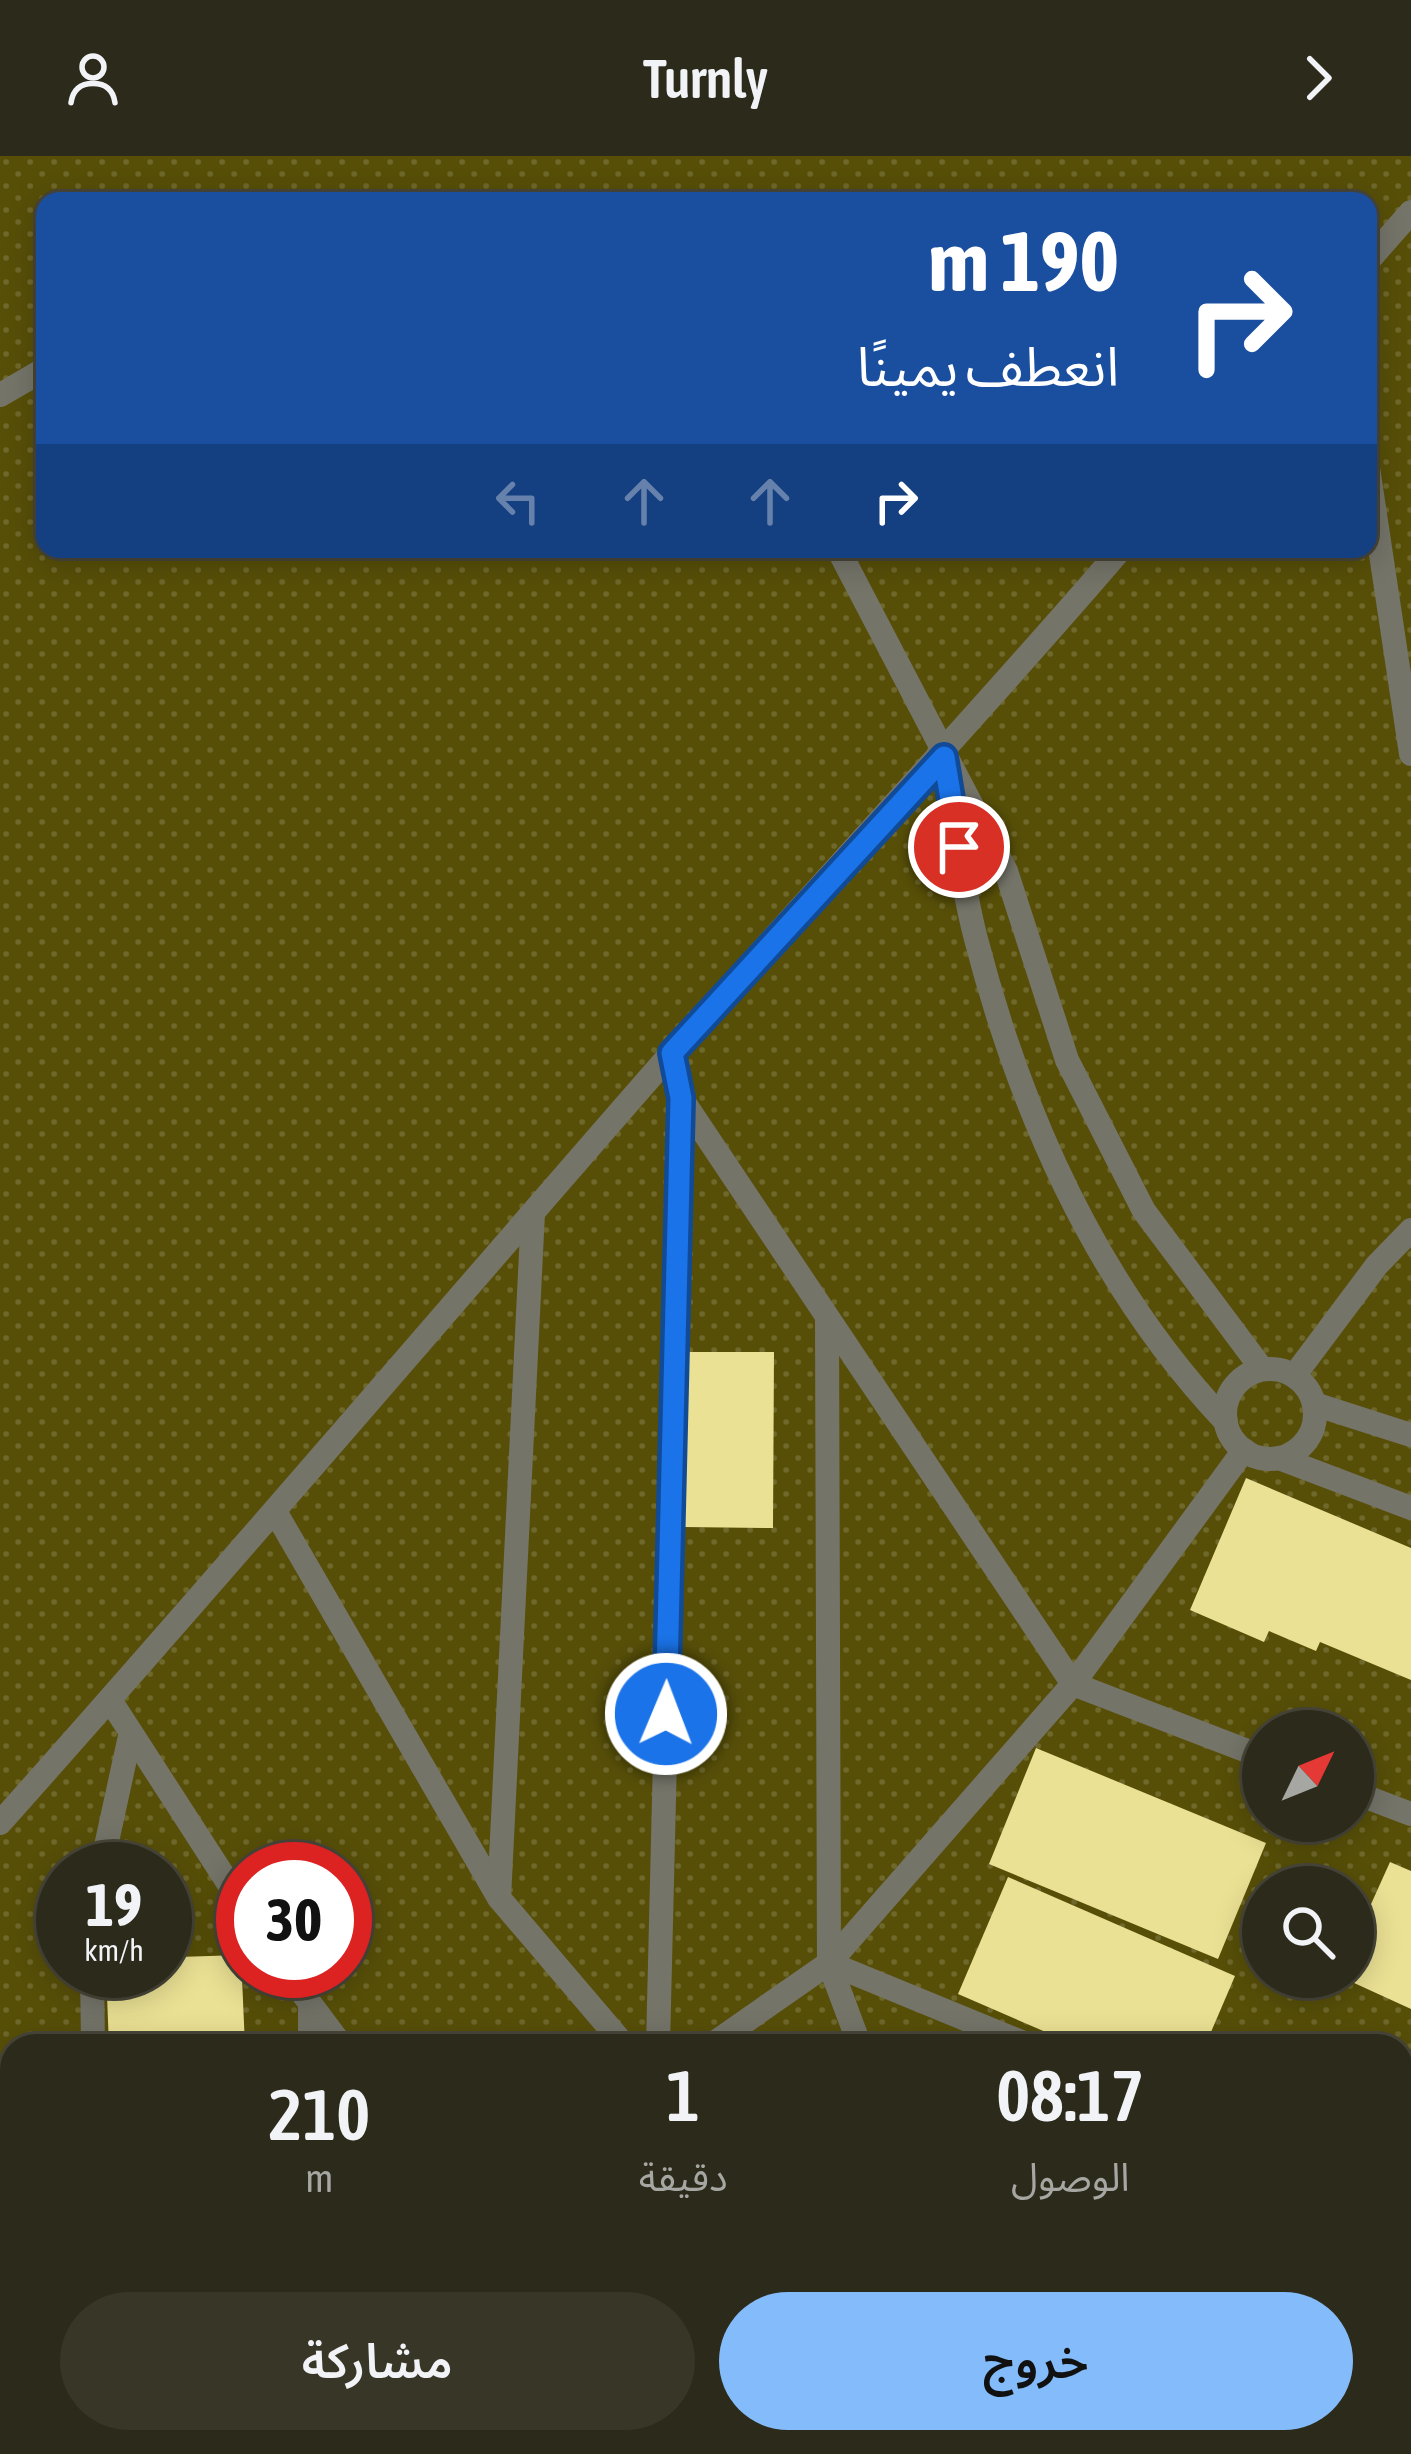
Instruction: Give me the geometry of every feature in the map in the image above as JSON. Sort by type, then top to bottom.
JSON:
[{"type":"street","points":[[1377,251],[1411,212]]},
{"type":"street","points":[[0,395],[36,374]]},
{"type":"street","points":[[1377,528],[1411,754]]},
{"type":"street","points":[[843,558],[1006,871],[1067,1060],[1144,1210],[1262,1369],[1294,1376],[1314,1404],[1411,1435]]},
{"type":"street","points":[[0,1823],[276,1513],[672,1053],[944,757],[1113,558]]},
{"type":"street","points":[[944,757],[975,937],[1034,1123],[1098,1251],[1174,1367],[1226,1422],[1244,1450],[1279,1458],[1411,1508]]},
{"type":"street","points":[[658,2034],[681,1098],[672,1053]]},
{"type":"street","points":[[681,1098],[1072,1684],[1242,1749]]},
{"type":"street","points":[[499,1898],[533,1213]]},
{"type":"street","points":[[1294,1376],[1377,1264],[1411,1230]]},
{"type":"street","points":[[827,1316],[829,1964],[855,2034]]},
{"type":"street","points":[[1226,1422],[1233,1388],[1262,1369]]},
{"type":"street","points":[[1279,1458],[1308,1439],[1314,1404]]},
{"type":"street","points":[[727,2034],[829,1964],[1072,1684],[1244,1450]]},
{"type":"street","points":[[276,1513],[499,1898],[616,2034]]},
{"type":"street","points":[[110,1700],[216,1865]]},
{"type":"street","points":[[107,1842],[130,1736]]},
{"type":"street","points":[[1374,1800],[1411,1814]]},
{"type":"street","points":[[829,1964],[1001,2034]]},
{"type":"street","points":[[92,1998],[93,2034]]},
{"type":"street","points":[[304,1998],[332,2034]]},
{"type":"street","points":[[310,2008],[310,2034]]},
{"type":"shaded area","points":[[0,156],[1411,156],[1411,2034],[0,2034]]},
{"type":"building","points":[[684,1352],[774,1352],[773,1528],[683,1527]]},
{"type":"building","points":[[1246,1478],[1411,1548],[1411,1680],[1320,1642],[1316,1651],[1269,1631],[1264,1642],[1190,1610]]},
{"type":"building","points":[[1036,1748],[1242,1833],[1242,1842],[1266,1843],[1256,1866],[1242,1866],[1242,1901],[1218,1959],[989,1864]]},
{"type":"building","points":[[1390,1862],[1411,1871],[1411,2009],[1374,1992],[1374,1897]]},
{"type":"building","points":[[1008,1877],[1235,1976],[1210,2034],[1050,2034],[958,1994]]},
{"type":"building","points":[[216,1956],[216,1998],[243,1998],[244,2034],[109,2034],[107,1998],[192,1998],[192,1957]]},
{"type":"route","points":[[666,1714],[681,1098],[672,1053],[944,757],[959,847]]}]
